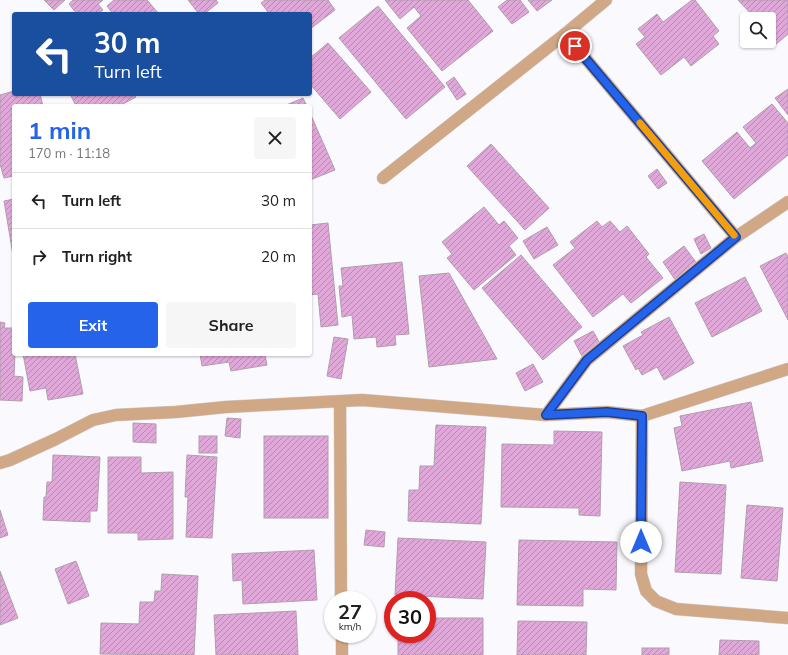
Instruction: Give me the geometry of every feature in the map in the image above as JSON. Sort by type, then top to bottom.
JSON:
[{"type":"street","points":[[383,178],[606,0]]},
{"type":"street","points":[[565,34],[736,237]]},
{"type":"street","points":[[546,415],[587,360],[736,237],[788,202]]},
{"type":"street","points":[[0,463],[49,442],[93,420],[116,415],[176,412],[226,407],[362,400],[546,415],[607,412],[642,416],[788,369]]},
{"type":"street","points":[[340,402],[342,591]]},
{"type":"street","points":[[642,416],[641,574],[646,591],[656,601],[676,608],[788,618]]},
{"type":"street","points":[[342,643],[342,655]]},
{"type":"building","points":[[44,0],[65,0],[54,10]]},
{"type":"building","points":[[73,0],[103,0],[98,4],[103,10],[100,12],[75,12],[69,4]]},
{"type":"building","points":[[114,0],[147,0],[157,12],[112,12],[107,6]]},
{"type":"building","points":[[188,0],[216,0],[218,3],[207,12],[197,12]]},
{"type":"building","points":[[265,0],[328,0],[335,10],[312,27],[312,12],[268,12],[261,3]]},
{"type":"building","points":[[385,0],[468,0],[493,31],[442,71],[407,28],[421,16],[414,7],[400,19]]},
{"type":"building","points":[[507,0],[520,0],[529,12],[512,24],[498,7]]},
{"type":"building","points":[[528,0],[552,0],[537,11]]},
{"type":"building","points":[[692,0],[695,0],[719,31],[713,36],[719,44],[691,66],[684,57],[661,75],[636,44],[645,37],[638,29],[657,14],[663,22]]},
{"type":"building","points":[[738,0],[788,0],[788,34],[776,44],[776,12],[749,12]]},
{"type":"building","points":[[378,6],[445,87],[406,119],[339,38]]},
{"type":"building","points":[[328,43],[371,92],[340,119],[312,86],[312,56]]},
{"type":"building","points":[[454,77],[466,94],[457,100],[446,83]]},
{"type":"building","points":[[788,89],[788,115],[775,98]]},
{"type":"building","points":[[12,92],[12,96],[40,96],[42,104],[12,104],[12,176],[4,178],[0,164],[0,95]]},
{"type":"building","points":[[71,96],[136,97],[123,104],[75,104]]},
{"type":"building","points":[[303,98],[306,104],[289,104]]},
{"type":"building","points":[[772,104],[788,123],[788,155],[734,199],[702,161],[737,132],[750,148],[756,143],[743,127]]},
{"type":"building","points":[[312,118],[335,170],[312,179]]},
{"type":"building","points":[[491,144],[549,208],[525,230],[467,166]]},
{"type":"building","points":[[657,169],[667,183],[658,189],[648,176]]},
{"type":"building","points":[[12,199],[12,249],[4,201]]},
{"type":"building","points":[[484,207],[499,225],[504,221],[518,238],[509,246],[516,255],[474,290],[447,258],[452,254],[442,242]]},
{"type":"building","points":[[597,221],[602,227],[610,221],[620,232],[627,226],[649,254],[646,257],[663,278],[631,303],[623,294],[593,317],[553,265],[575,248],[570,242]]},
{"type":"building","points":[[328,223],[338,325],[321,327],[318,294],[312,295],[312,225]]},
{"type":"building","points":[[547,227],[558,245],[534,259],[523,241]]},
{"type":"building","points":[[704,234],[711,248],[701,254],[694,239]]},
{"type":"building","points":[[684,246],[698,265],[676,281],[663,262]]},
{"type":"building","points":[[786,253],[788,257],[788,320],[760,266]]},
{"type":"building","points":[[521,255],[582,327],[543,360],[482,288]]},
{"type":"building","points":[[402,262],[409,334],[395,335],[396,345],[377,347],[376,337],[354,339],[352,315],[342,317],[339,286],[343,286],[341,268]]},
{"type":"building","points":[[449,273],[497,359],[429,367],[419,276]]},
{"type":"building","points":[[745,277],[762,311],[712,337],[695,303]]},
{"type":"building","points":[[669,317],[694,363],[664,380],[657,367],[642,375],[638,368],[636,370],[623,346],[643,335],[641,332]]},
{"type":"building","points":[[0,322],[5,323],[4,328],[12,328],[12,356],[15,356],[14,376],[23,377],[22,401],[0,400]]},
{"type":"building","points":[[593,331],[601,345],[582,356],[574,341]]},
{"type":"building","points":[[334,337],[348,339],[341,379],[327,376]]},
{"type":"building","points":[[23,356],[75,356],[83,394],[48,400],[46,388],[30,391]]},
{"type":"building","points":[[200,356],[265,356],[267,365],[231,371],[229,362],[202,366]]},
{"type":"building","points":[[533,364],[543,382],[525,391],[516,373]]},
{"type":"building","points":[[751,402],[763,461],[731,468],[730,461],[682,471],[674,428],[682,426],[680,416]]},
{"type":"building","points":[[227,418],[241,419],[240,438],[225,436]]},
{"type":"building","points":[[133,423],[156,424],[156,443],[133,442]]},
{"type":"building","points":[[436,425],[486,427],[481,524],[408,521],[409,490],[419,490],[420,466],[434,466]]},
{"type":"building","points":[[554,431],[602,432],[600,516],[579,515],[579,508],[501,507],[502,444],[554,445]]},
{"type":"building","points":[[199,436],[217,436],[217,453],[199,453]]},
{"type":"building","points":[[264,436],[328,436],[328,518],[264,518]]},
{"type":"building","points":[[53,455],[100,457],[97,511],[90,511],[90,522],[43,520],[44,497],[46,497],[47,482],[52,482]]},
{"type":"building","points":[[187,455],[217,457],[212,538],[186,537],[188,497],[185,497]]},
{"type":"building","points":[[108,457],[141,457],[141,473],[173,472],[173,539],[138,540],[138,533],[108,533]]},
{"type":"building","points":[[680,482],[726,485],[721,574],[675,572]]},
{"type":"building","points":[[747,505],[783,508],[777,581],[741,578]]},
{"type":"building","points":[[0,510],[8,535],[0,538]]},
{"type":"building","points":[[366,530],[385,532],[384,547],[364,545]]},
{"type":"building","points":[[398,538],[486,542],[483,599],[436,597],[436,591],[395,591]]},
{"type":"building","points":[[519,540],[617,542],[616,590],[583,589],[583,606],[517,605]]},
{"type":"building","points":[[314,550],[317,600],[243,604],[242,580],[233,581],[232,554]]},
{"type":"building","points":[[76,561],[89,596],[68,604],[55,569]]},
{"type":"building","points":[[0,571],[18,618],[0,625]]},
{"type":"building","points":[[162,574],[198,576],[194,655],[100,654],[101,623],[139,624],[140,602],[154,602],[155,591],[161,591]]},
{"type":"building","points":[[296,611],[298,655],[216,655],[214,615]]},
{"type":"building","points":[[436,618],[483,618],[483,655],[398,655],[398,643],[436,643]]},
{"type":"building","points":[[518,621],[587,622],[586,655],[517,655]]},
{"type":"building","points":[[720,640],[759,641],[759,655],[719,655]]},
{"type":"building","points":[[642,648],[669,648],[669,655],[642,655]]},
{"type":"slow traffic","points":[[640,123],[734,235]]},
{"type":"route","points":[[575,46],[736,237],[587,360],[546,415],[607,412],[642,416],[641,542]]}]
